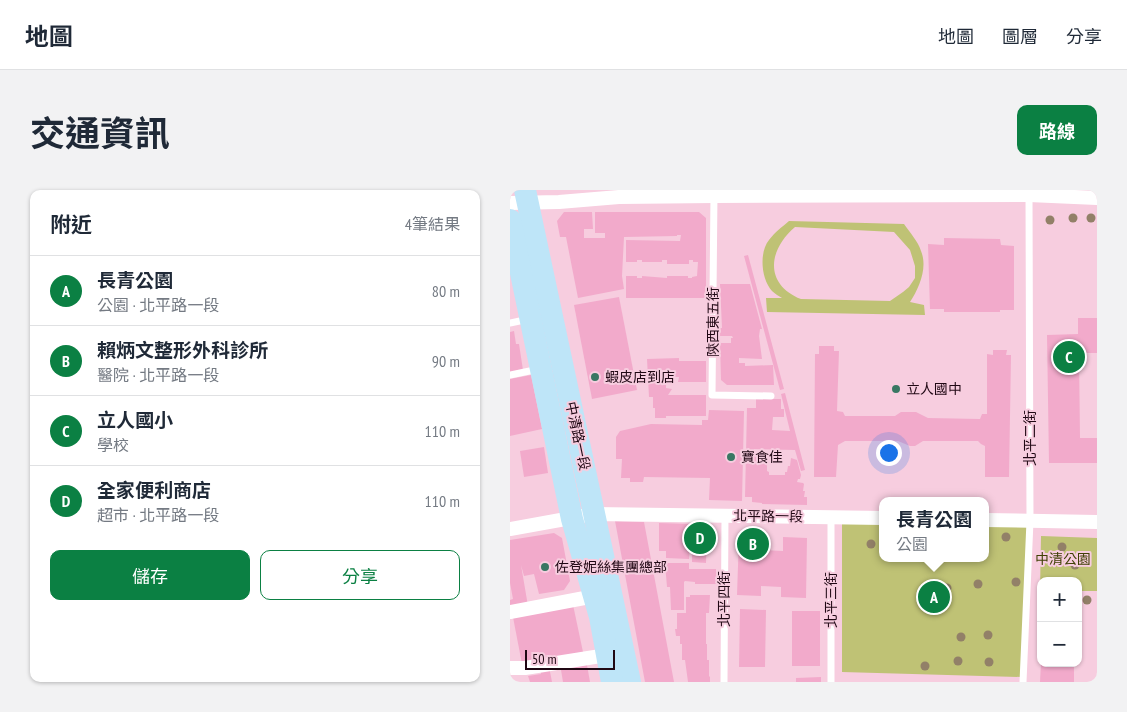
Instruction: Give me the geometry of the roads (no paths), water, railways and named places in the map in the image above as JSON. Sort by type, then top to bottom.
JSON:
[{"type":"main road","name":"中清路一段","points":[[521,199],[582,452],[583,517],[595,596],[612,682]]},
{"type":"main road","name":"中清路一段","points":[[510,220],[521,320],[540,369],[630,682]]},
{"type":"street","points":[[521,199],[619,194],[714,193],[1029,194],[1097,198]]},
{"type":"street","name":"北平路一段","points":[[510,529],[583,517],[879,518]]},
{"type":"street","points":[[989,520],[1097,522]]},
{"type":"street","points":[[510,612],[595,596]]},
{"type":"street","points":[[510,668],[525,675],[607,655]]},
{"type":"lane","name":"陝西東五街","points":[[714,193],[712,395],[771,396]]},
{"type":"lane","name":"北平二街","points":[[1023,682],[1030,522],[1029,194]]},
{"type":"lane","points":[[510,375],[540,369]]},
{"type":"lane","name":"北平四街","points":[[724,682],[725,516]]},
{"type":"lane","name":"北平三街","points":[[831,517],[832,682]]},
{"type":"place","name":"立人國小","points":[[1069,357]]},
{"type":"place","name":"蝦皮店到店","points":[[595,377]]},
{"type":"place","name":"立人國中","points":[[896,389]]},
{"type":"place","name":"寶食佳","points":[[731,457]]},
{"type":"place","name":"全家便利商店","points":[[700,538]]},
{"type":"place","name":"賴炳文整形外科診所","points":[[753,544]]},
{"type":"place","name":"佐登妮絲集團總部","points":[[545,567]]},
{"type":"place","name":"長青公園","points":[[934,597]]},
{"type":"park label","name":"中清公園","points":[[1063,559]]}]
